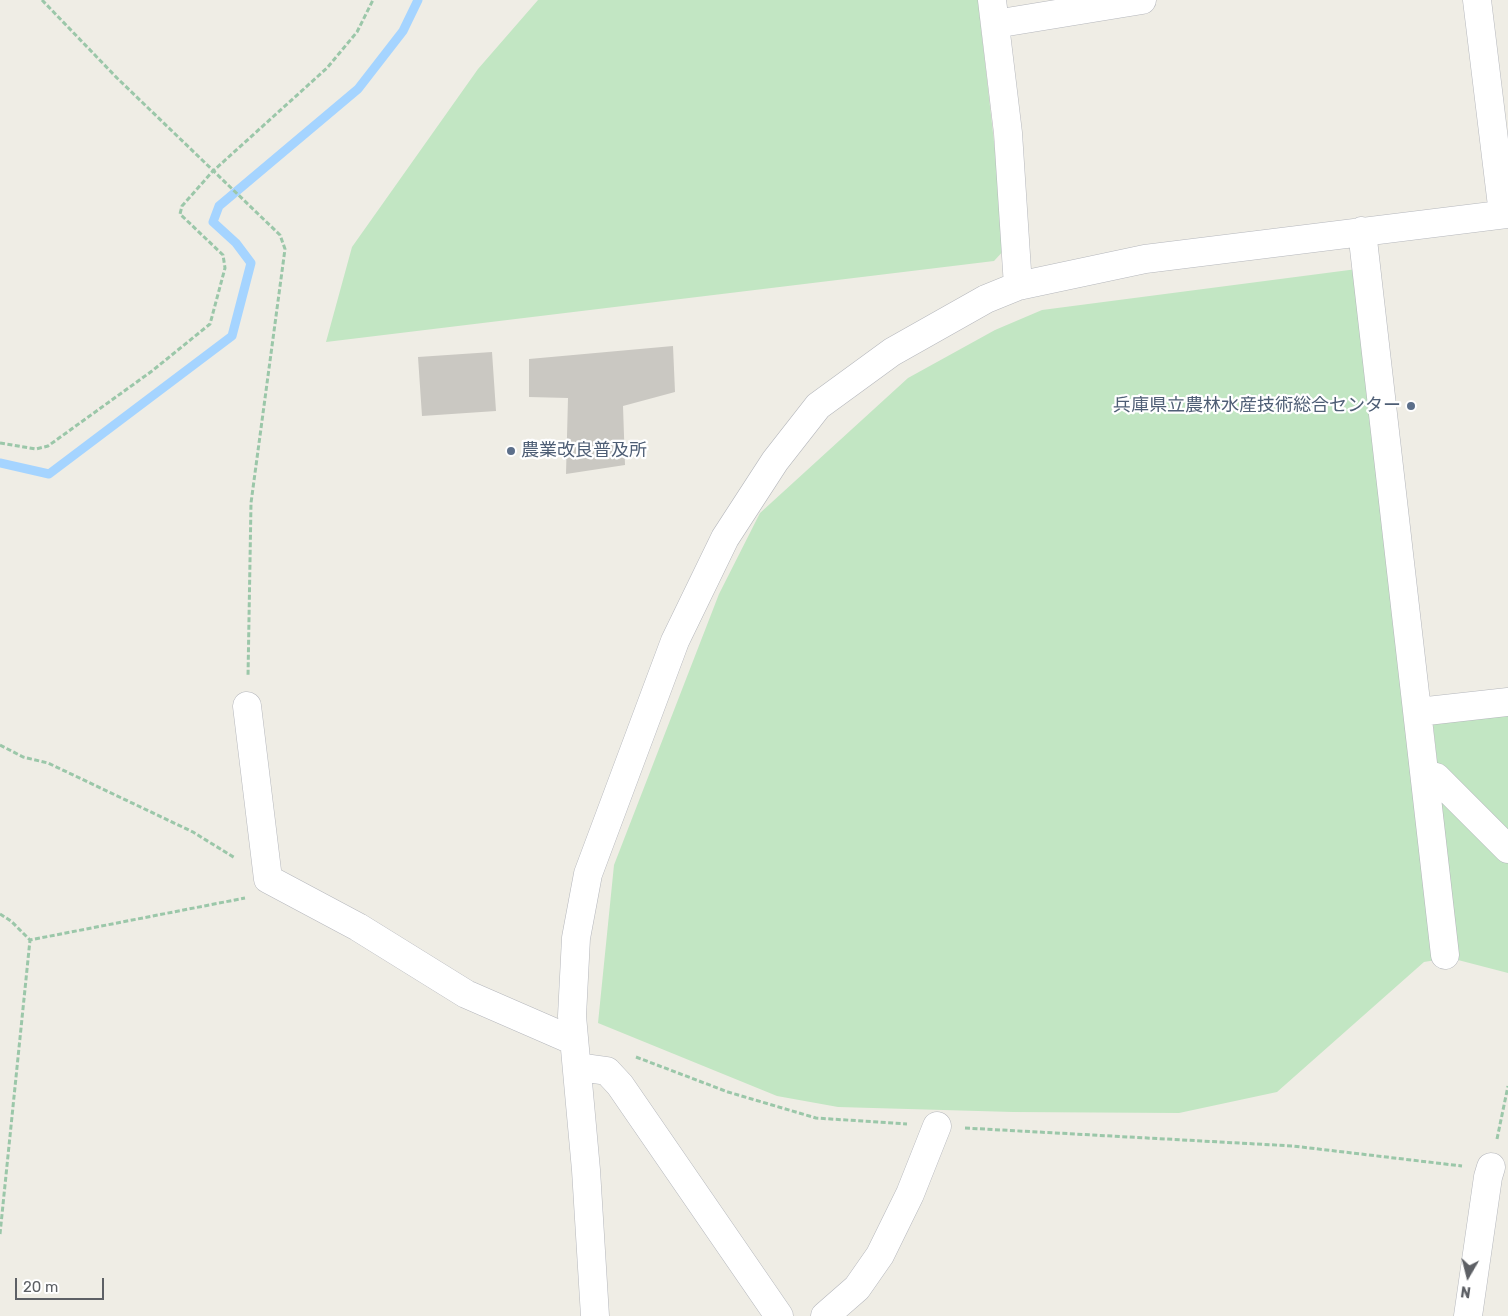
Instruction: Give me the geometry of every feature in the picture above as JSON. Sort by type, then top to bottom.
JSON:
[{"type":"street","points":[[1018,286],[1008,133],[994,12],[1142,0]]},
{"type":"street","points":[[595,1316],[572,1016],[576,938],[588,874],[675,642],[725,538],[775,460],[818,406],[892,352],[986,299],[1018,286],[1145,259],[1505,214],[1476,0]]},
{"type":"street","points":[[1362,231],[1445,955]]},
{"type":"street","points":[[1418,712],[1508,702]]},
{"type":"street","points":[[247,706],[268,879],[358,927],[466,994],[607,1072],[620,1085],[779,1316]]},
{"type":"street","points":[[1425,775],[1436,777],[1508,850]]},
{"type":"street","points":[[825,1316],[857,1288],[880,1255],[910,1194],[937,1126]]},
{"type":"street","points":[[1468,1316],[1491,1167]]},
{"type":"path","points":[[42,0],[117,78],[280,236],[286,249],[251,503],[247,706]]},
{"type":"path","points":[[0,443],[36,449],[48,446],[152,372],[210,324],[225,268],[223,255],[180,214],[182,206],[212,172],[327,68],[357,32],[373,0]]},
{"type":"path","points":[[0,745],[23,757],[48,763],[193,832],[268,879],[258,895],[30,940]]},
{"type":"path","points":[[0,914],[11,921],[30,940]]},
{"type":"path","points":[[0,1234],[30,940]]},
{"type":"path","points":[[635,1057],[728,1092],[816,1118],[1293,1146],[1436,1164],[1491,1167],[1508,1086]]},
{"type":"green space","points":[[538,0],[978,0],[1006,248],[994,261],[326,342],[352,247],[478,69]]},
{"type":"green space","points":[[1357,269],[1436,960],[1424,962],[1277,1092],[1179,1113],[1013,1112],[838,1107],[777,1096],[598,1023],[614,865],[719,594],[760,513],[908,378],[995,330],[1042,310]]},
{"type":"green space","points":[[1508,715],[1508,973],[1458,960],[1433,724]]},
{"type":"building","points":[[673,346],[675,392],[623,406],[625,465],[566,474],[568,398],[529,397],[529,359]]},
{"type":"building","points":[[492,352],[496,411],[422,416],[418,357]]},
{"type":"waterway","points":[[0,463],[49,474],[232,336],[251,263],[236,243],[213,222],[219,206],[358,89],[403,31],[418,0]]},
{"type":"place","name":"兵庫県立農林水産技術総合センター","points":[[1411,406]]},
{"type":"place","name":"農業改良普及所","points":[[511,451]]}]
